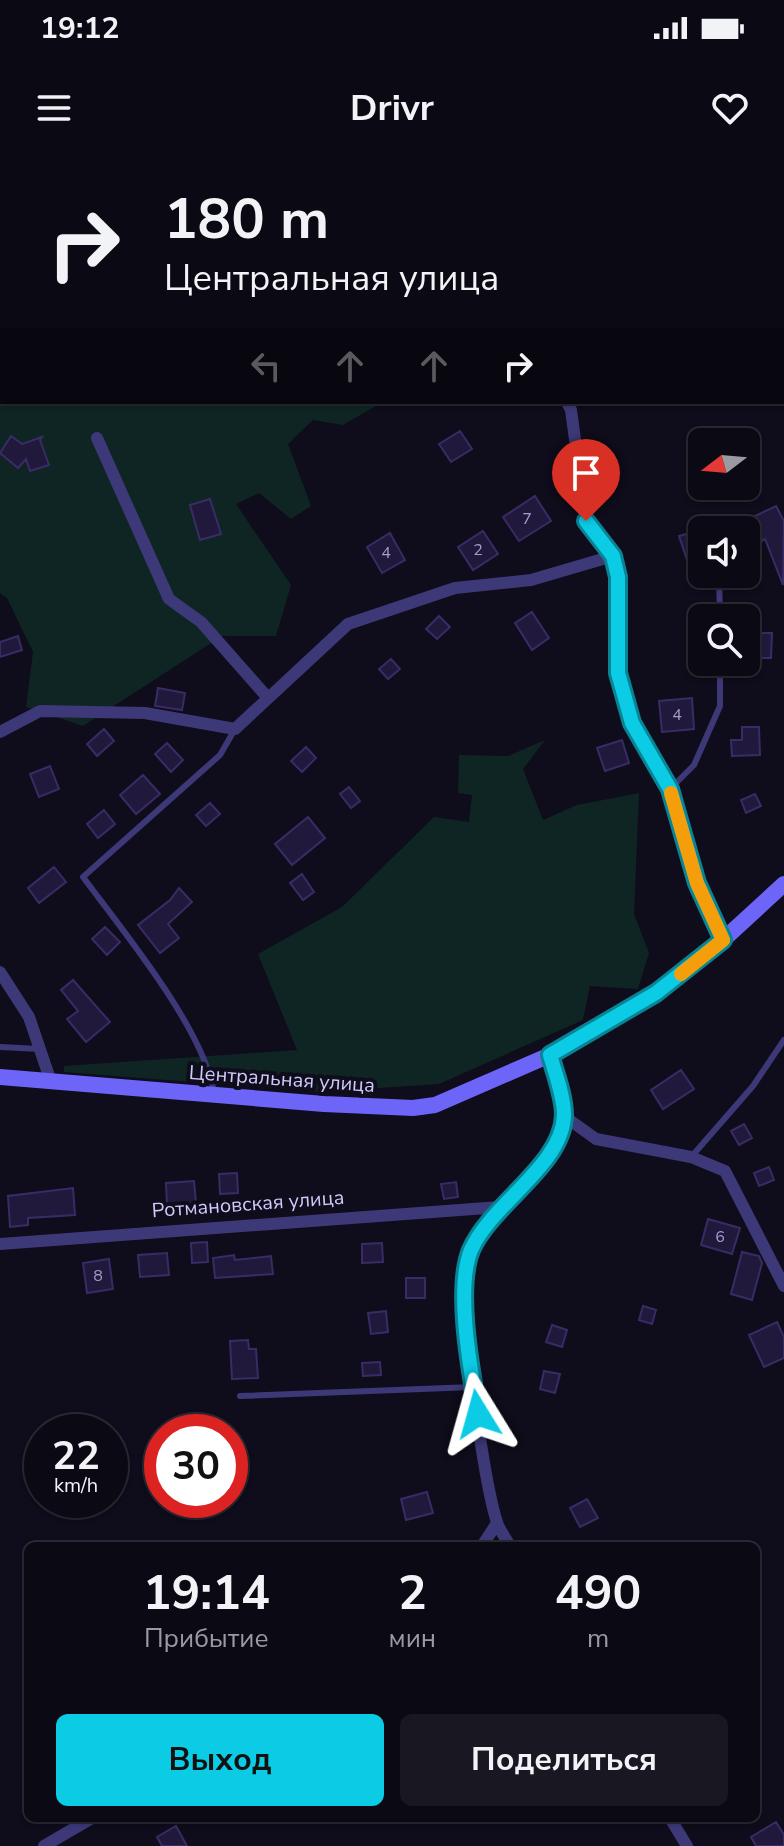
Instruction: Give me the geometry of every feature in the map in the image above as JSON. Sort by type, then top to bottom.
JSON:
[{"type":"street","points":[[568,404],[586,521],[613,556],[621,612],[618,673],[632,723],[670,789],[697,883],[723,940]]},
{"type":"street","points":[[97,438],[169,599],[201,622],[268,698]]},
{"type":"street","points":[[0,732],[40,711],[145,713],[235,729],[348,624],[455,588],[531,580],[613,556]]},
{"type":"street","name":"Центральная улица","points":[[0,1077],[324,1104],[424,1107],[465,1093],[550,1055],[656,993],[723,940],[784,884]]},
{"type":"street","points":[[0,972],[29,1017],[50,1079]]},
{"type":"street","points":[[508,1542],[497,1523],[473,1387],[465,1292],[471,1250],[500,1207],[534,1175],[551,1151],[564,1116],[550,1055]]},
{"type":"street","points":[[564,1116],[596,1139],[691,1157],[725,1171],[784,1286]]},
{"type":"street","name":"Ротмановская улица","points":[[0,1244],[500,1207]]},
{"type":"street","points":[[485,1542],[497,1523]]},
{"type":"street","points":[[44,1846],[85,1822]]},
{"type":"street","points":[[672,1822],[687,1846]]},
{"type":"lane","points":[[670,789],[694,765],[720,706],[720,676]]},
{"type":"lane","points":[[214,1094],[210,1069],[187,1025],[83,877],[220,755],[235,729]]},
{"type":"lane","points":[[691,1157],[753,1086],[784,1040]]},
{"type":"lane","points":[[0,1047],[40,1049]]},
{"type":"lane","points":[[240,1396],[473,1387]]},
{"type":"green space","points":[[0,404],[380,404],[343,425],[313,420],[288,444],[311,506],[291,519],[259,493],[236,504],[291,585],[276,636],[222,636],[83,726],[26,707],[33,652],[7,598],[0,593]]},
{"type":"green space","points":[[545,740],[523,769],[543,820],[577,805],[639,793],[634,914],[649,953],[638,989],[590,986],[583,1020],[439,1084],[320,1092],[64,1072],[64,1066],[297,1050],[258,954],[342,907],[434,817],[469,822],[472,795],[458,793],[459,755],[508,756]]},
{"type":"building","points":[[460,431],[472,449],[451,462],[439,444]]},
{"type":"building","points":[[11,436],[22,444],[42,437],[40,440],[49,465],[30,471],[26,459],[18,468],[0,453]]},
{"type":"building","points":[[535,496],[551,521],[519,541],[503,517]]},
{"type":"building","points":[[210,499],[221,534],[200,540],[190,505]]},
{"type":"building","points":[[776,506],[784,521],[783,585],[765,539],[762,541],[760,537],[760,516],[755,516]]},
{"type":"building","points":[[483,531],[498,554],[473,570],[458,547]]},
{"type":"building","points":[[390,533],[405,560],[382,573],[367,547]]},
{"type":"building","points":[[688,534],[688,560],[687,560],[679,536]]},
{"type":"building","points":[[532,612],[549,638],[532,650],[515,623]]},
{"type":"building","points":[[439,616],[450,627],[437,639],[426,629]]},
{"type":"building","points":[[760,633],[772,633],[771,658],[760,658]]},
{"type":"building","points":[[18,636],[22,650],[0,657],[0,642]]},
{"type":"building","points":[[391,659],[400,669],[388,679],[379,669]]},
{"type":"building","points":[[158,688],[185,693],[182,710],[155,706]]},
{"type":"building","points":[[692,698],[694,729],[662,732],[659,701]]},
{"type":"building","points":[[742,727],[759,727],[760,755],[732,756],[731,740],[742,740]]},
{"type":"building","points":[[104,729],[114,741],[97,756],[87,744]]},
{"type":"building","points":[[622,740],[629,763],[605,771],[597,748]]},
{"type":"building","points":[[167,743],[183,760],[171,772],[155,754]]},
{"type":"building","points":[[306,747],[316,758],[302,772],[291,761]]},
{"type":"building","points":[[50,766],[59,789],[39,797],[30,774]]},
{"type":"building","points":[[143,775],[160,794],[136,814],[120,795]]},
{"type":"building","points":[[349,787],[360,801],[351,808],[340,794]]},
{"type":"building","points":[[755,794],[761,806],[746,813],[741,800]]},
{"type":"building","points":[[210,803],[220,814],[206,826],[196,815]]},
{"type":"building","points":[[104,810],[115,824],[98,838],[87,824]]},
{"type":"building","points":[[308,817],[325,838],[292,865],[275,844]]},
{"type":"building","points":[[54,867],[66,882],[39,903],[28,888]]},
{"type":"building","points":[[302,874],[314,892],[303,900],[290,883]]},
{"type":"building","points":[[179,888],[192,902],[168,924],[179,938],[160,953],[138,925],[170,900]]},
{"type":"building","points":[[105,927],[120,942],[107,955],[92,939]]},
{"type":"building","points":[[73,980],[110,1022],[86,1042],[67,1019],[78,1011],[61,990]]},
{"type":"building","points":[[681,1070],[694,1089],[663,1109],[651,1090]]},
{"type":"building","points":[[744,1124],[752,1138],[739,1145],[731,1131]]},
{"type":"building","points":[[769,1167],[774,1180],[759,1186],[754,1173]]},
{"type":"building","points":[[237,1173],[238,1193],[220,1194],[219,1174]]},
{"type":"building","points":[[194,1181],[196,1203],[167,1205],[166,1183]]},
{"type":"building","points":[[456,1182],[458,1197],[444,1199],[441,1184]]},
{"type":"building","points":[[73,1188],[75,1215],[28,1218],[28,1225],[10,1227],[8,1196]]},
{"type":"building","points":[[708,1219],[740,1228],[732,1254],[701,1245]]},
{"type":"building","points":[[207,1242],[208,1262],[192,1263],[191,1243]]},
{"type":"building","points":[[382,1243],[383,1262],[362,1263],[362,1244]]},
{"type":"building","points":[[742,1252],[759,1256],[762,1263],[752,1300],[731,1294]]},
{"type":"building","points":[[167,1253],[169,1275],[140,1277],[138,1255]]},
{"type":"building","points":[[234,1255],[235,1260],[271,1256],[273,1274],[215,1278],[213,1258]]},
{"type":"building","points":[[109,1259],[113,1289],[87,1293],[83,1263]]},
{"type":"building","points":[[406,1278],[425,1278],[425,1298],[406,1298]]},
{"type":"building","points":[[643,1306],[656,1310],[652,1324],[639,1320]]},
{"type":"building","points":[[386,1311],[388,1332],[371,1334],[368,1313]]},
{"type":"building","points":[[777,1322],[784,1337],[784,1358],[764,1367],[749,1335]]},
{"type":"building","points":[[552,1325],[567,1330],[562,1347],[546,1342]]},
{"type":"building","points":[[248,1340],[249,1349],[256,1349],[258,1378],[232,1379],[230,1341]]},
{"type":"building","points":[[380,1362],[381,1375],[363,1376],[362,1363]]},
{"type":"building","points":[[544,1371],[560,1374],[555,1393],[540,1389]]},
{"type":"building","points":[[427,1492],[433,1513],[406,1520],[401,1499]]},
{"type":"building","points":[[587,1499],[598,1518],[580,1527],[570,1508]]},
{"type":"building","points":[[776,1822],[784,1835],[784,1846],[756,1846],[751,1837]]},
{"type":"building","points":[[176,1826],[187,1846],[162,1846],[157,1837]]},
{"type":"slow traffic","points":[[671,793],[697,883],[723,940],[681,974]]},
{"type":"route","points":[[478,1414],[465,1292],[471,1250],[500,1207],[534,1175],[551,1151],[564,1116],[550,1055],[656,993],[723,940],[697,883],[670,789],[632,723],[618,673],[621,612],[618,577],[613,556],[586,521]]}]
